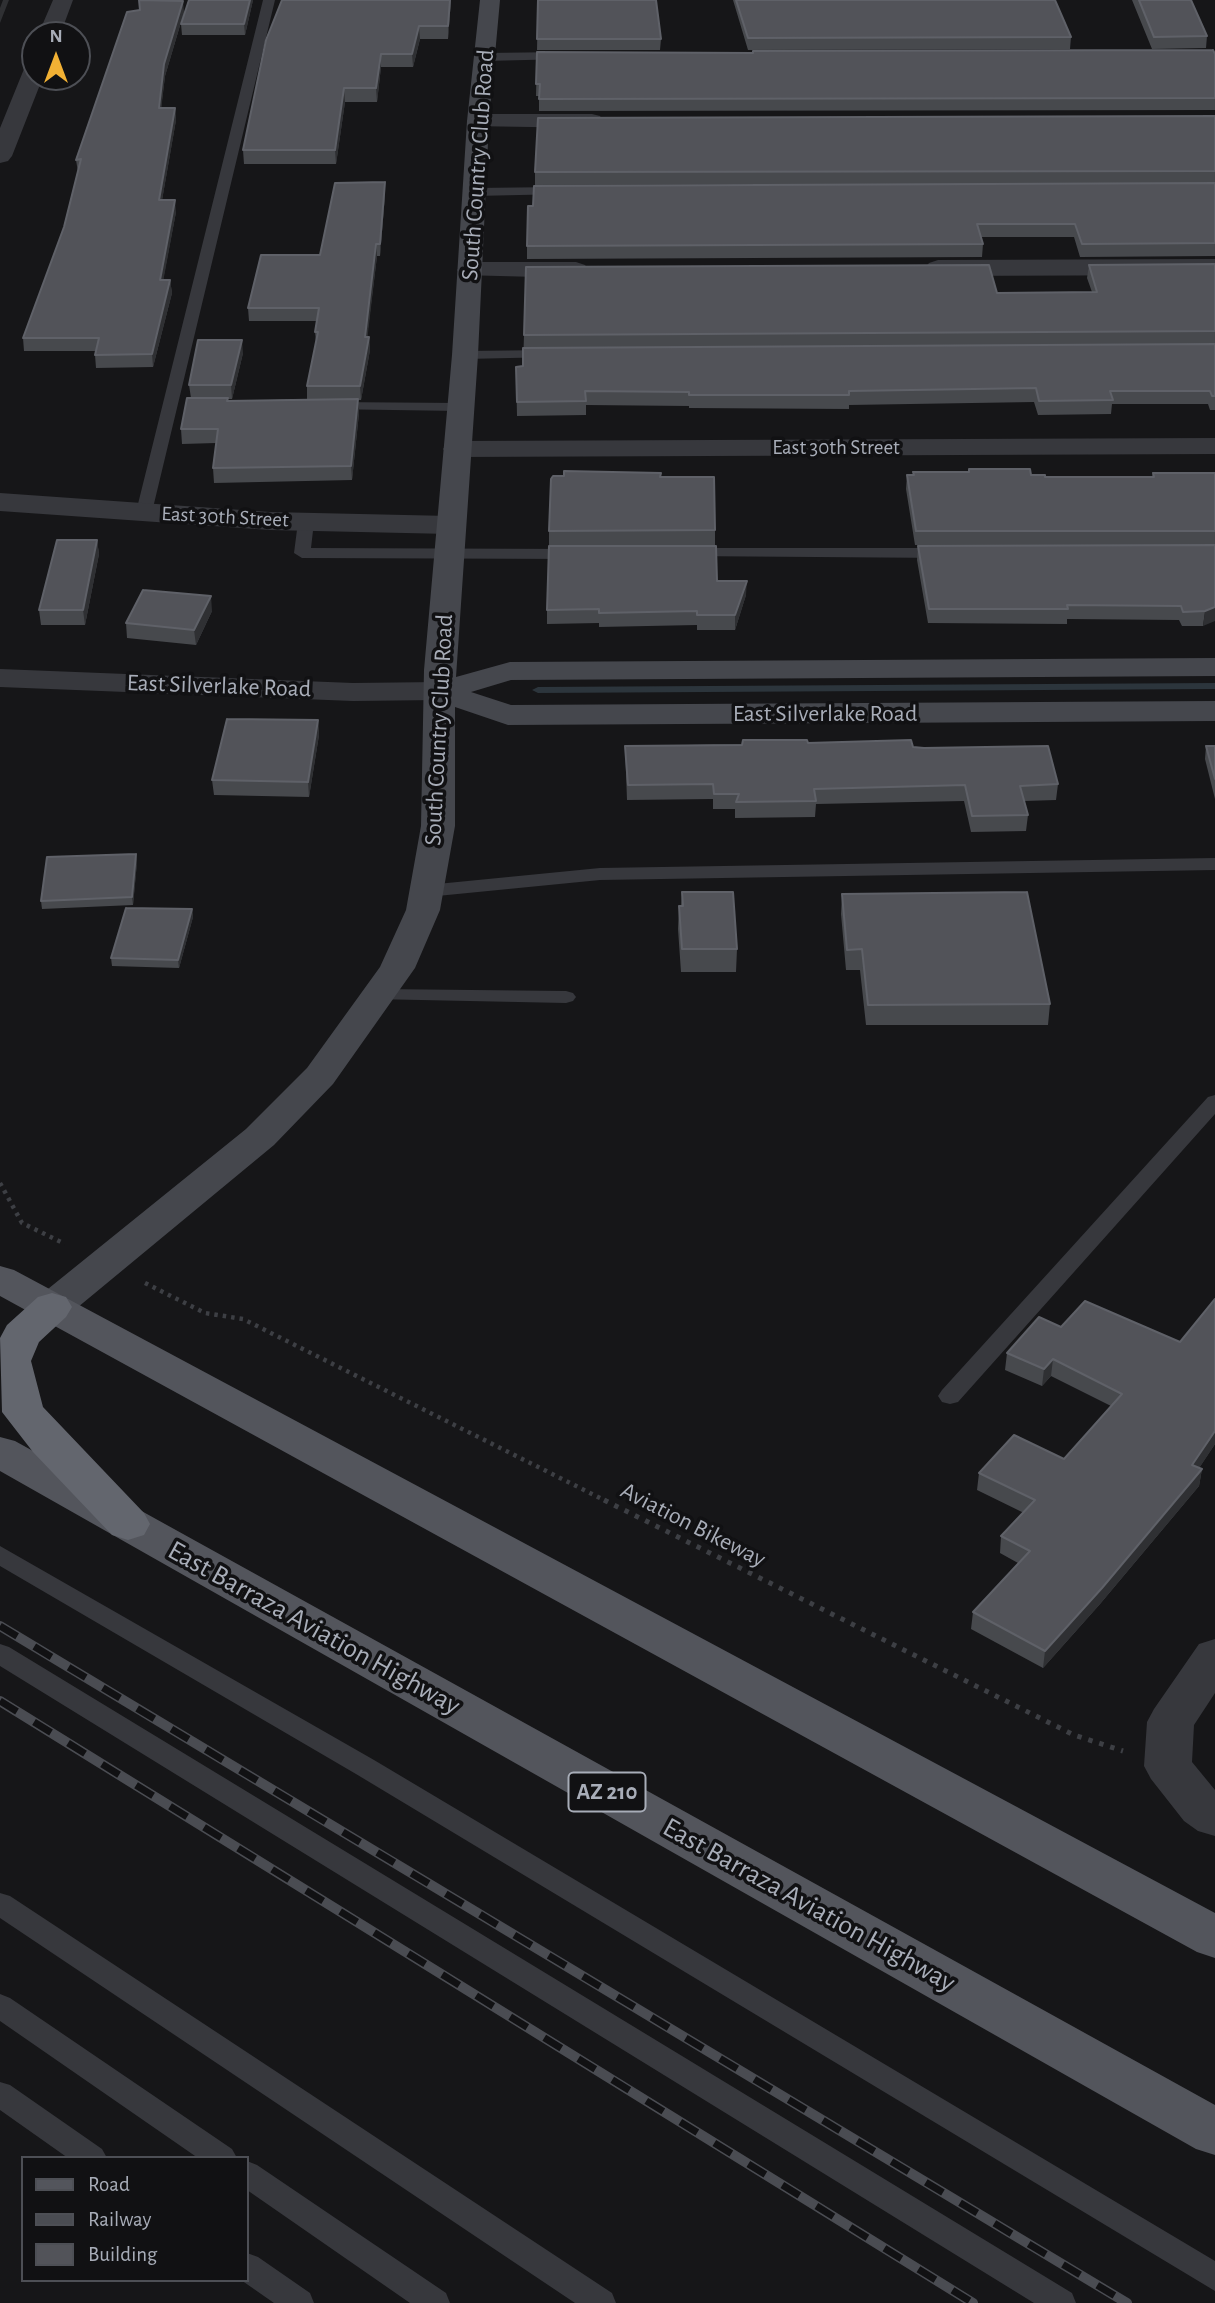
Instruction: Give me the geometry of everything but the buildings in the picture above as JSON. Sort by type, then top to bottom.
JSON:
[{"type":"highway","points":[[0,1333],[52,1307]]},
{"type":"highway","points":[[52,1307],[22,1335],[10,1361],[23,1412],[128,1524]]},
{"type":"main road","name":"South Country Club Road","points":[[52,1307],[260,1137],[320,1076],[397,968],[423,911],[438,825],[439,693],[465,355],[478,121],[491,0]]},
{"type":"main road","name":"East Silverlake Road","points":[[439,693],[510,671],[1215,667]]},
{"type":"main road","name":"East Silverlake Road","points":[[439,693],[508,715],[1215,711]]},
{"type":"main road","points":[[0,1279],[1215,1937]]},
{"type":"main road","name":"East Barraza Aviation Highway","points":[[0,1452],[1215,2132]]},
{"type":"street","points":[[55,21],[63,0]]},
{"type":"street","points":[[0,156],[5,132],[25,91]]},
{"type":"street","points":[[478,121],[618,121]]},
{"type":"street","points":[[908,268],[1215,267]]},
{"type":"street","points":[[470,270],[601,270]]},
{"type":"street","name":"East 30th Street","points":[[457,449],[1215,446]]},
{"type":"street","name":"East 30th Street","points":[[0,502],[306,522],[450,525]]},
{"type":"street","name":"East Silverlake Road","points":[[0,678],[439,693]]},
{"type":"street","points":[[1215,1656],[1171,1722],[1168,1766],[1201,1807],[1215,1817]]},
{"type":"lane","points":[[144,512],[178,405],[269,0]]},
{"type":"lane","points":[[485,57],[581,56]]},
{"type":"lane","points":[[475,191],[572,191]]},
{"type":"lane","points":[[465,355],[562,354]]},
{"type":"lane","points":[[309,406],[460,407]]},
{"type":"lane","points":[[306,522],[302,553],[588,554]]},
{"type":"lane","points":[[671,553],[964,553]]},
{"type":"lane","points":[[427,891],[600,874],[1215,863]]},
{"type":"lane","points":[[379,995],[566,997]]},
{"type":"lane","points":[[950,1396],[1215,1101]]},
{"type":"lane","points":[[0,1555],[365,1767],[1215,2277]]},
{"type":"lane","points":[[0,1654],[1061,2303]]},
{"type":"lane","points":[[0,1904],[601,2303]]},
{"type":"lane","points":[[0,2006],[219,2156]]},
{"type":"lane","points":[[0,2094],[89,2156]]},
{"type":"lane","points":[[248,2176],[435,2303]]},
{"type":"lane","points":[[248,2268],[299,2303]]},
{"type":"path","points":[[0,1183],[22,1223]]},
{"type":"path","name":"Aviation Bikeway","points":[[205,1313],[243,1319],[1074,1735],[1168,1766]]},
{"type":"waterway","points":[[538,690],[1215,686]]},
{"type":"railway","points":[[0,1626],[1127,2303]]},
{"type":"railway","points":[[0,1701],[973,2303]]}]
